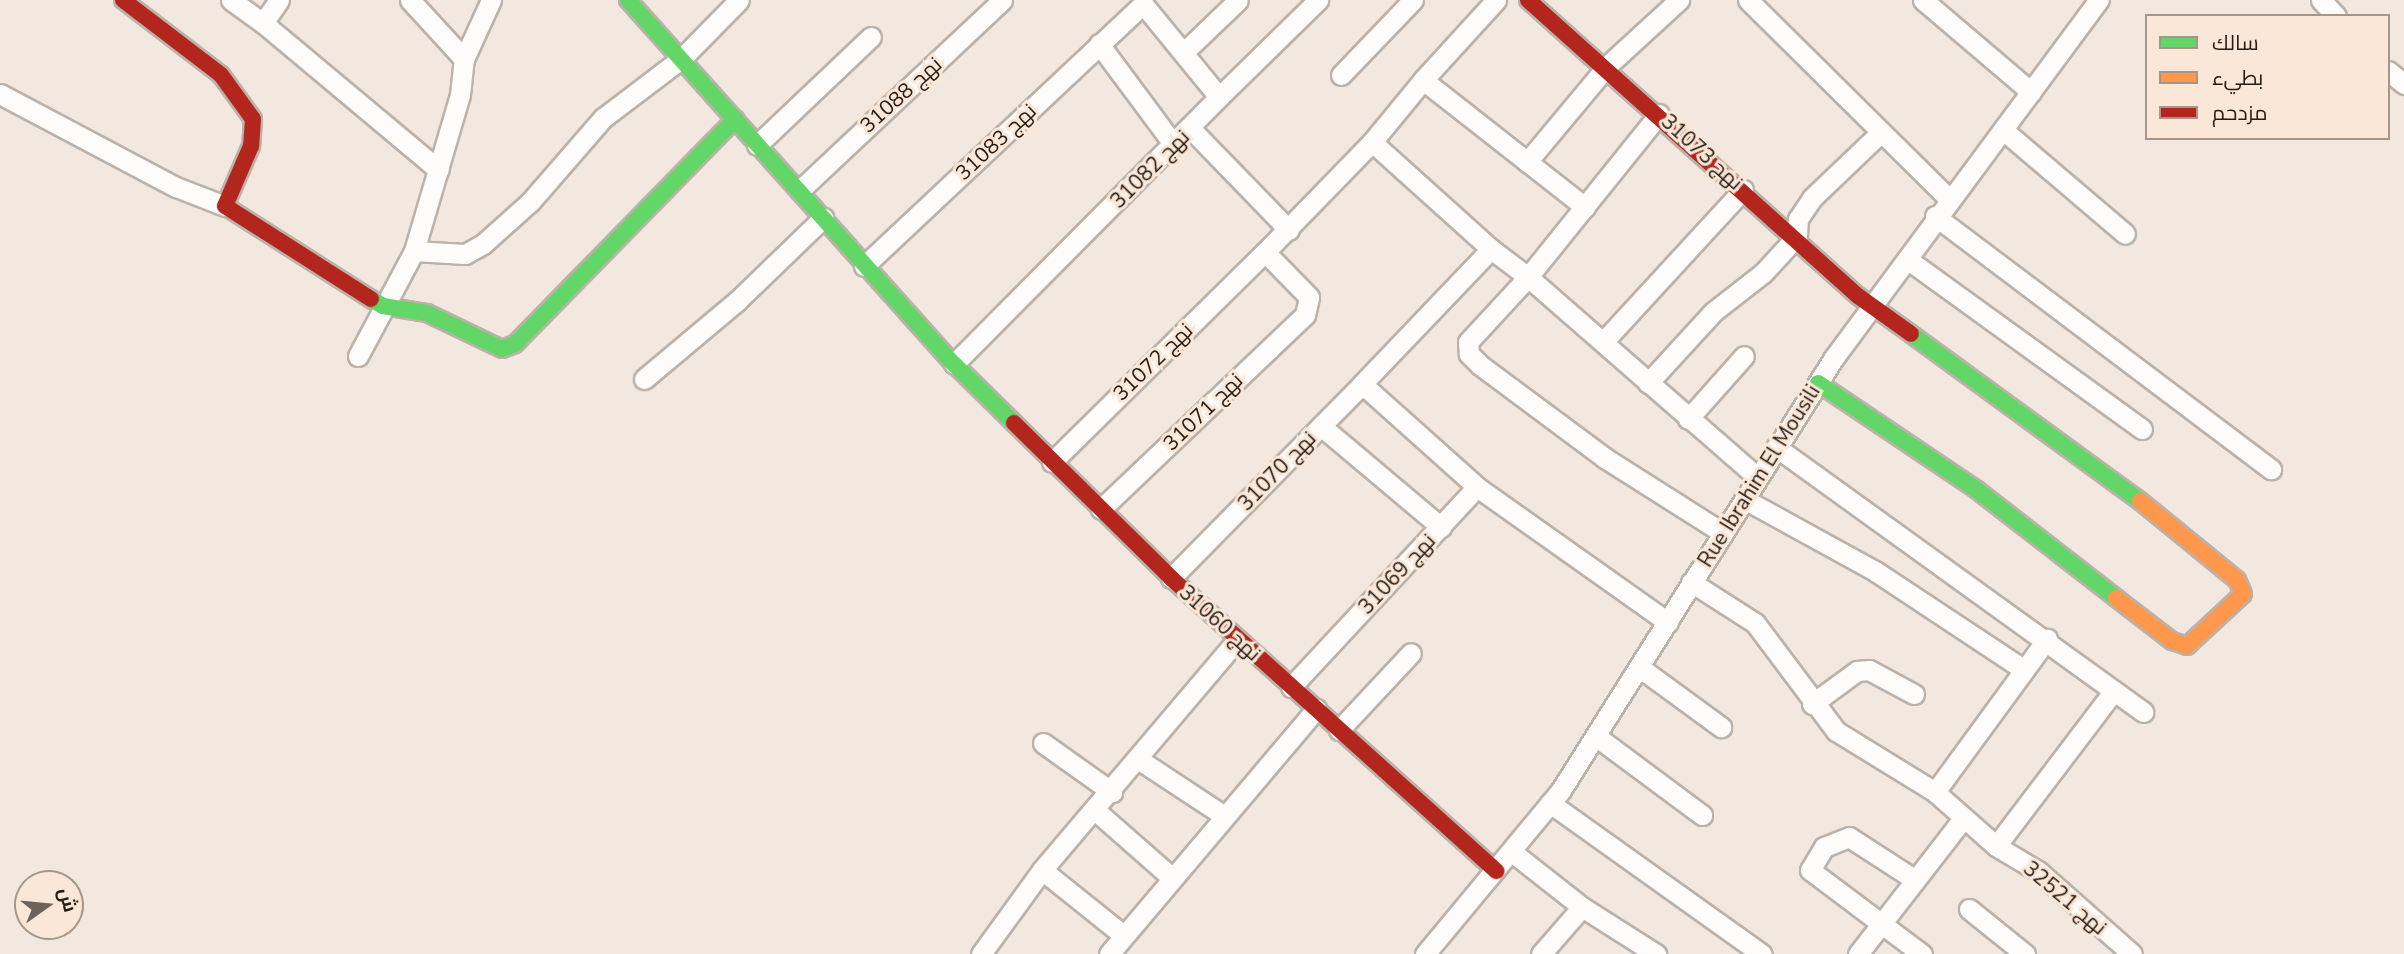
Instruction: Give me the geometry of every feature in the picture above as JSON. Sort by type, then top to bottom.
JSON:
[{"type":"street","points":[[123,0],[221,75],[253,119],[251,146],[225,206]]},
{"type":"street","points":[[231,0],[263,23],[439,170]]},
{"type":"street","points":[[263,23],[279,0]]},
{"type":"street","points":[[410,0],[464,60]]},
{"type":"street","points":[[358,356],[414,251],[460,95],[464,60],[491,0]]},
{"type":"street","points":[[628,0],[864,265]]},
{"type":"street","points":[[414,251],[465,254],[483,244],[530,202],[603,118],[682,58],[739,0]]},
{"type":"street","name":"نهج 31088","points":[[800,190],[1002,0]]},
{"type":"street","points":[[1183,53],[1238,0]]},
{"type":"street","name":"نهج 31082","points":[[954,364],[1318,0]]},
{"type":"street","points":[[1341,75],[1413,0]]},
{"type":"street","name":"نهج 31072","points":[[1052,462],[1289,230],[1372,142],[1423,80],[1496,0]]},
{"type":"street","name":"نهج 31073","points":[[1528,0],[1607,66],[1797,236],[1873,308],[2112,479],[2237,580],[2243,594],[2199,640],[2187,646],[2172,641],[1977,490],[1818,383]]},
{"type":"street","points":[[1527,162],[1607,66],[1679,0]]},
{"type":"street","points":[[1748,0],[1949,199]]},
{"type":"street","points":[[1923,0],[2031,92]]},
{"type":"street","points":[[2322,0],[2334,14]]},
{"type":"street","points":[[1143,1],[1219,97]]},
{"type":"street","name":"نهج 31083","points":[[864,265],[1143,1]]},
{"type":"street","name":"Rue Ibrahim El Mousili","points":[[1425,954],[1512,852],[1597,737],[1691,582],[1818,383],[1935,216],[2003,130],[2092,3]]},
{"type":"street","points":[[757,145],[871,37]]},
{"type":"street","points":[[1099,44],[1174,145]]},
{"type":"street","points":[[2390,73],[2404,84]]},
{"type":"street","points":[[1423,80],[1585,207]]},
{"type":"street","points":[[0,94],[176,187],[225,206],[383,306],[427,313],[486,344],[502,348],[515,344],[735,120]]},
{"type":"street","points":[[1659,114],[1528,277],[1468,342],[1469,354],[1605,458],[1723,533]]},
{"type":"street","points":[[1191,128],[1289,230]]},
{"type":"street","points":[[2003,130],[2125,234]]},
{"type":"street","points":[[1648,383],[1713,312],[1763,273],[1797,236],[1798,219],[1812,198],[1881,132]]},
{"type":"street","points":[[1372,142],[1491,249],[1528,277],[1757,477]]},
{"type":"street","points":[[1603,342],[1744,190]]},
{"type":"street","points":[[1935,216],[2271,469]]},
{"type":"street","points":[[644,379],[737,301],[823,218]]},
{"type":"street","name":"نهج 31070","points":[[1171,578],[1491,249]]},
{"type":"street","name":"نهج 31071","points":[[1101,509],[1304,314],[1309,297],[1260,258]]},
{"type":"street","points":[[1907,259],[2141,429]]},
{"type":"street","name":"نهج 31060","points":[[864,265],[954,364],[1171,578],[1496,871]]},
{"type":"street","points":[[1688,419],[1744,356]]},
{"type":"street","points":[[1362,384],[1477,487],[1668,622]]},
{"type":"street","points":[[1321,426],[1441,527]]},
{"type":"street","points":[[1776,447],[2047,639],[2113,692],[2144,712]]},
{"type":"street","name":"نهج 31069","points":[[1291,687],[1477,487]]},
{"type":"street","points":[[1744,499],[1875,571],[2023,669]]},
{"type":"street","name":"نهج 32521","points":[[1691,582],[1755,623],[1812,704],[1836,731],[1935,792],[1962,820],[1996,846],[2038,871],[2132,954]]},
{"type":"street","points":[[1935,792],[2047,639]]},
{"type":"street","points":[[981,954],[1042,870],[1096,811],[1237,640]]},
{"type":"street","points":[[1339,730],[1411,653]]},
{"type":"street","points":[[1639,667],[1721,727]]},
{"type":"street","points":[[1812,704],[1857,671],[1869,670],[1914,694]]},
{"type":"street","points":[[1996,846],[2113,692]]},
{"type":"street","points":[[1109,954],[1223,815],[1316,709]]},
{"type":"street","points":[[1597,737],[1702,815]]},
{"type":"street","points":[[1043,743],[1112,792]]},
{"type":"street","points":[[1138,759],[1223,815]]},
{"type":"street","points":[[1550,803],[1762,954]]},
{"type":"street","points":[[1096,811],[1171,877]]},
{"type":"street","points":[[1858,954],[1962,820]]},
{"type":"street","points":[[1914,879],[1849,837],[1830,843],[1813,859],[1812,877],[1922,954]]},
{"type":"street","points":[[1512,852],[1582,907],[1656,954]]},
{"type":"street","points":[[1042,870],[1123,935]]},
{"type":"street","points":[[1541,954],[1582,907]]},
{"type":"street","points":[[1969,909],[2025,954]]},
{"type":"traffic: fast","points":[[628,0],[954,364],[1014,423]]},
{"type":"traffic: fast","points":[[371,299],[383,306],[427,313],[502,349],[515,344],[735,119]]},
{"type":"traffic: fast","points":[[1911,334],[2140,501]]},
{"type":"traffic: fast","points":[[1818,383],[1977,490],[2116,598]]},
{"type":"traffic: slow","points":[[2116,598],[2172,641],[2187,646],[2243,594],[2237,580],[2140,501]]},
{"type":"traffic: jam","points":[[123,0],[221,75],[253,119],[251,146],[225,206],[371,299]]},
{"type":"traffic: jam","points":[[1528,0],[1858,296],[1911,334]]},
{"type":"traffic: jam","points":[[1014,423],[1171,578],[1496,871]]}]
